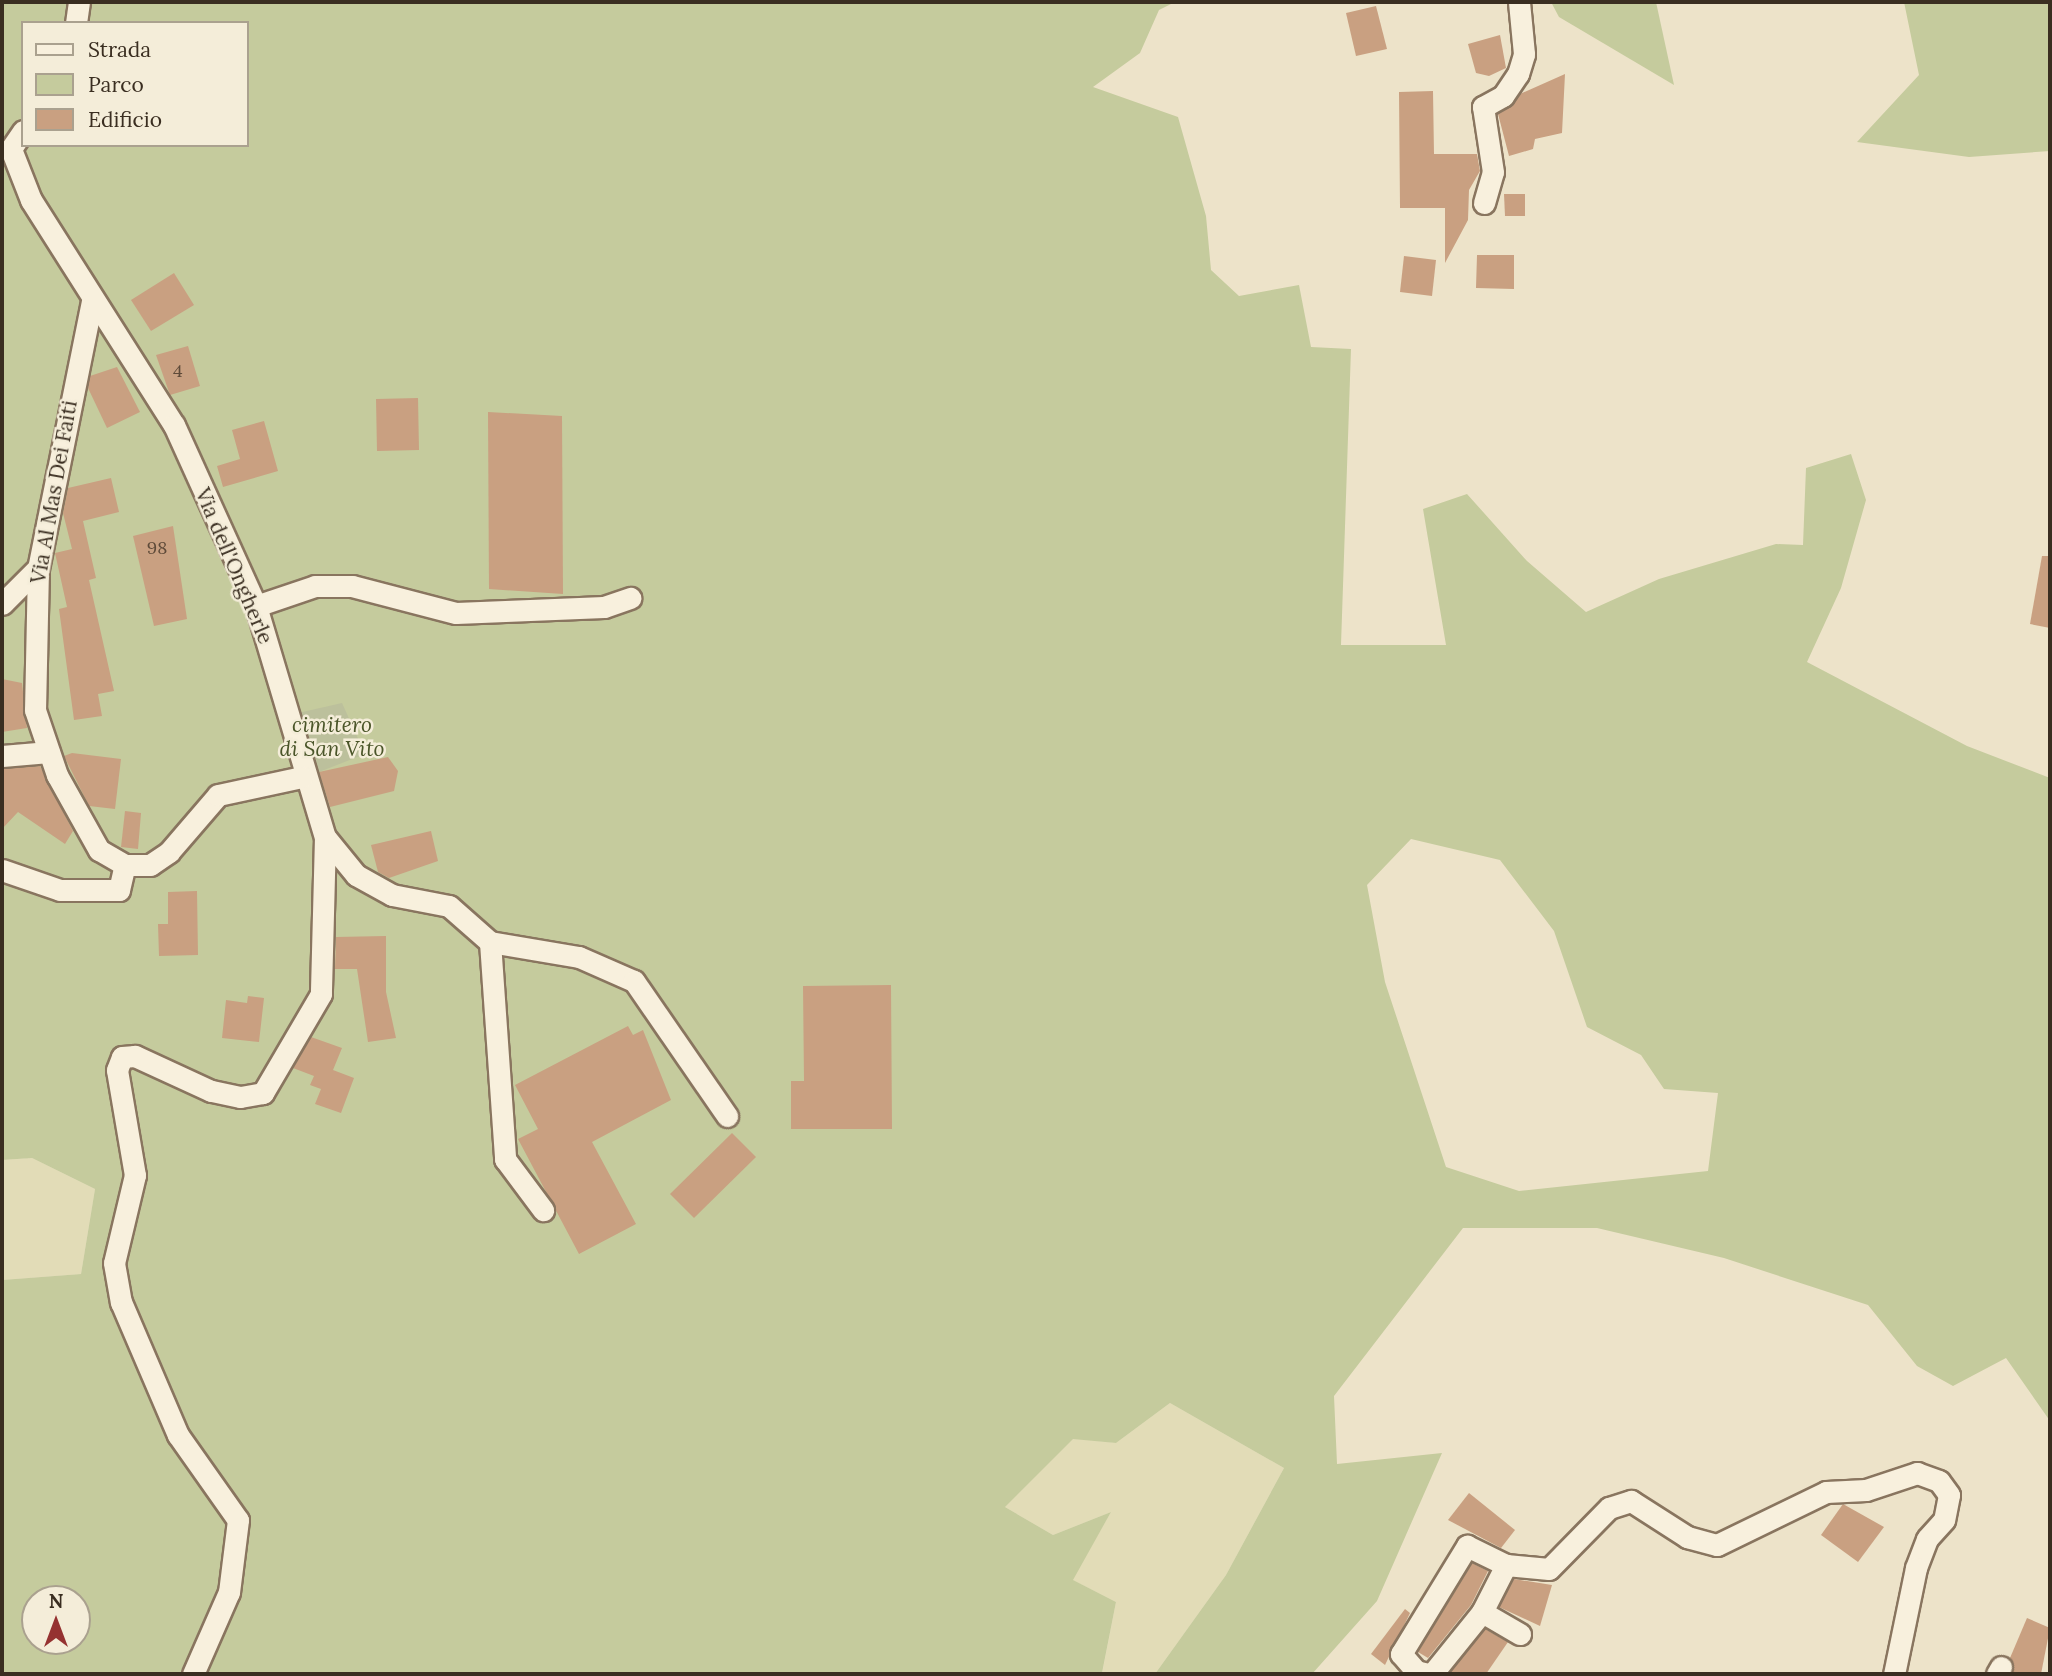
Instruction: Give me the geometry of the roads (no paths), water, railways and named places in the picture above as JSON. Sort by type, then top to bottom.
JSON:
[{"type":"street","points":[[76,21],[79,2]]},
{"type":"street","points":[[1484,202],[1493,172],[1483,107],[1503,96],[1518,74],[1524,54],[1520,2]]},
{"type":"street","name":"Via dell'Ongherle","points":[[21,134],[11,149],[31,200],[92,301],[136,357],[174,425],[256,606],[302,777],[325,837],[321,994],[263,1093],[240,1097],[211,1091],[135,1056],[122,1057],[117,1070],[135,1175],[114,1263],[121,1302],[178,1435],[238,1520],[229,1592],[193,1674]]},
{"type":"street","name":"Via Al Mas Dei Faiti","points":[[92,301],[38,568],[35,710],[49,752],[99,850],[125,865]]},
{"type":"street","points":[[2,604],[38,568]]},
{"type":"street","points":[[256,606],[315,586],[352,586],[456,613],[604,607],[630,598]]},
{"type":"street","points":[[2,756],[49,752]]},
{"type":"street","points":[[2,870],[60,890],[119,890],[125,865],[149,865],[169,852],[218,795],[302,777]]},
{"type":"street","points":[[325,837],[356,875],[392,895],[449,906],[490,942],[579,957],[634,981],[727,1116]]},
{"type":"street","points":[[490,942],[503,1149],[543,1210]]},
{"type":"street","points":[[1506,1565],[1482,1612],[1430,1674],[1416,1671],[1401,1654],[1467,1546],[1506,1565],[1549,1569],[1609,1508],[1631,1501],[1686,1537],[1717,1545],[1826,1492],[1866,1490],[1928,1474],[1949,1495],[1944,1520],[1927,1539],[1916,1568],[1894,1674]]},
{"type":"street","points":[[1482,1612],[1520,1634]]},
{"type":"park label","name":"cimitero di San Vito","points":[[332,737]]}]
